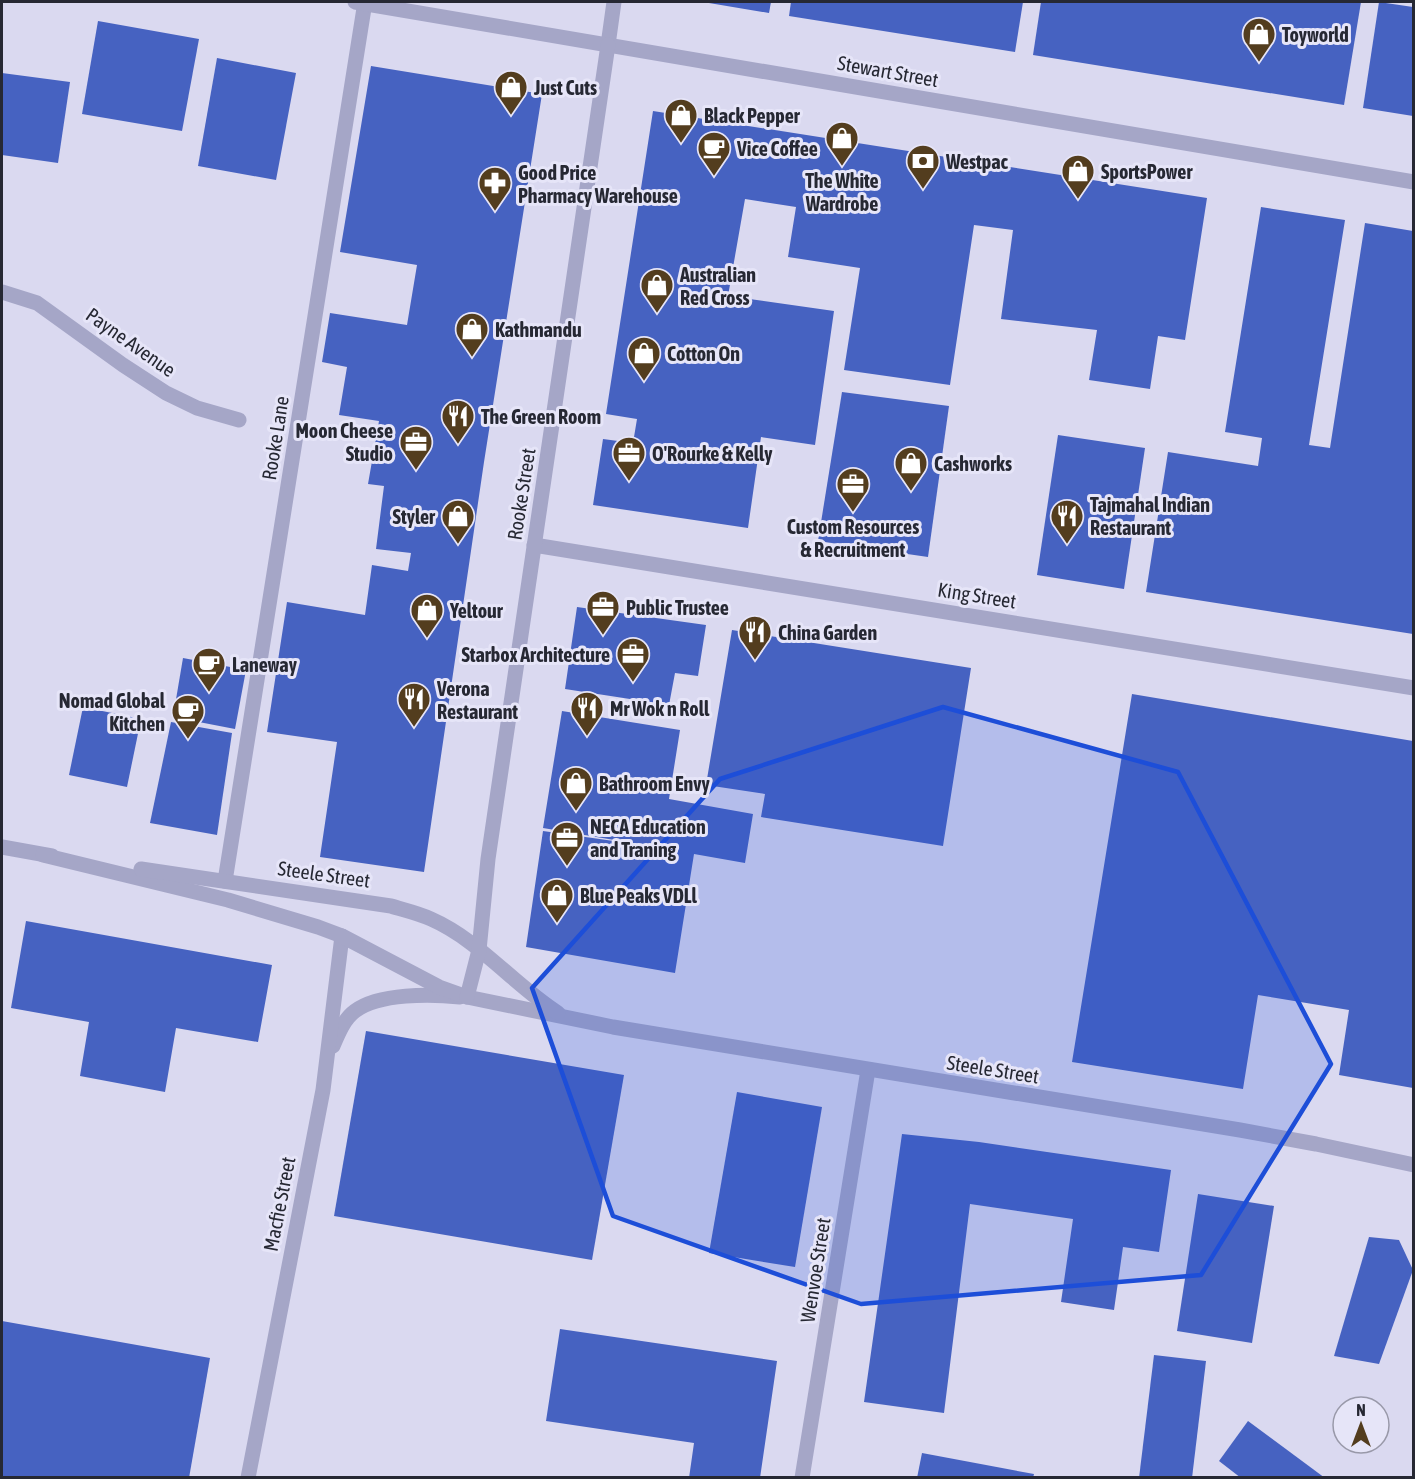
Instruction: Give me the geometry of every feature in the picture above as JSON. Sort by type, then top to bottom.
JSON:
[{"type":"street","name":"Stewart Street","points":[[362,2],[1413,182]]},
{"type":"street","name":"Rooke Lane","points":[[225,881],[362,2]]},
{"type":"street","name":"Rooke Street","points":[[467,997],[479,950],[488,859],[602,96],[614,2]]},
{"type":"street","name":"Payne Avenue","points":[[5,292],[37,303],[166,393],[197,408],[239,420]]},
{"type":"street","name":"King Street","points":[[534,545],[1413,688]]},
{"type":"street","name":"Steele Street","points":[[2,847],[124,873],[228,900],[318,927],[342,936],[439,987],[467,997],[565,1018],[1262,1134],[1413,1165]]},
{"type":"street","name":"Steele Street","points":[[43,855],[391,906],[432,919],[458,934],[538,1000],[565,1018]]},
{"type":"street","name":"Macfie Street","points":[[248,1478],[323,1090],[342,936]]},
{"type":"street","points":[[326,1066],[342,1026],[353,1011],[361,1006],[409,996],[467,997]]},
{"type":"street","name":"Wenvoe Street","points":[[802,1478],[868,1070]]},
{"type":"highlighted area","points":[[943,707],[1178,772],[1331,1064],[1201,1275],[861,1304],[613,1216],[532,988],[720,779]]},
{"type":"building","points":[[703,2],[771,2],[769,13]]},
{"type":"building","points":[[791,2],[1023,2],[1015,52],[789,16]]},
{"type":"building","points":[[1041,2],[1361,2],[1344,105],[1033,55]]},
{"type":"building","points":[[1379,2],[1413,7],[1413,116],[1363,108]]},
{"type":"building","points":[[98,21],[199,39],[182,131],[82,114]]},
{"type":"building","points":[[217,58],[296,73],[276,180],[198,166]]},
{"type":"building","points":[[371,66],[542,94],[484,462],[424,872],[320,857],[337,742],[267,732],[287,602],[365,615],[372,565],[408,571],[411,553],[376,549],[384,486],[368,484],[379,421],[339,415],[347,367],[322,362],[330,313],[407,325],[417,265],[340,252]]},
{"type":"building","points":[[2,73],[70,82],[58,163],[2,155]]},
{"type":"building","points":[[653,111],[1207,198],[1185,340],[1158,336],[1150,389],[1089,380],[1097,330],[1001,319],[1013,230],[974,225],[950,385],[844,370],[860,268],[788,257],[796,207],[745,199],[728,296],[834,311],[815,445],[761,437],[748,528],[593,505],[603,439],[633,443],[637,419],[606,414]]},
{"type":"building","points":[[1261,207],[1345,220],[1309,445],[1330,448],[1365,223],[1413,231],[1413,634],[1146,592],[1168,452],[1258,466],[1262,438],[1225,432]]},
{"type":"building","points":[[842,392],[949,406],[928,557],[818,541]]},
{"type":"building","points":[[1058,435],[1145,448],[1124,589],[1037,575]]},
{"type":"building","points":[[577,607],[706,625],[698,676],[675,673],[669,705],[565,689]]},
{"type":"building","points":[[732,630],[971,668],[943,846],[761,817],[765,794],[706,785]]},
{"type":"building","points":[[183,658],[246,670],[235,729],[173,717]]},
{"type":"building","points":[[1132,694],[1413,741],[1413,1088],[1339,1075],[1349,1010],[1258,995],[1243,1089],[1072,1062]]},
{"type":"building","points":[[83,707],[141,719],[127,787],[69,775]]},
{"type":"building","points":[[562,711],[680,730],[669,799],[753,814],[745,863],[694,854],[675,973],[526,947],[543,831],[656,847],[543,828]]},
{"type":"building","points":[[171,722],[232,733],[217,835],[150,823]]},
{"type":"building","points":[[26,921],[272,965],[258,1042],[176,1028],[165,1092],[80,1076],[89,1022],[11,1008]]},
{"type":"building","points":[[366,1031],[624,1075],[592,1260],[334,1216]]},
{"type":"building","points":[[737,1092],[822,1107],[795,1267],[709,1253]]},
{"type":"building","points":[[902,1134],[979,1142],[1171,1170],[1159,1252],[1123,1247],[1114,1310],[1061,1302],[1073,1219],[970,1204],[944,1413],[864,1402]]},
{"type":"building","points":[[1198,1194],[1274,1206],[1252,1343],[1177,1331]]},
{"type":"building","points":[[1369,1237],[1399,1240],[1413,1270],[1379,1364],[1334,1356]]},
{"type":"building","points":[[2,1321],[210,1358],[189,1478],[2,1478]]},
{"type":"building","points":[[560,1329],[777,1361],[760,1478],[689,1478],[694,1443],[546,1421]]},
{"type":"building","points":[[1154,1355],[1206,1361],[1192,1478],[1139,1478]]},
{"type":"building","points":[[1248,1421],[1325,1478],[1241,1478],[1219,1461]]},
{"type":"building","points":[[922,1453],[1034,1474],[1033,1478],[917,1478]]},
{"type":"place","name":"Toyworld","points":[[1259,63]]},
{"type":"place","name":"Just Cuts","points":[[511,116]]},
{"type":"place","name":"Black Pepper","points":[[681,144]]},
{"type":"place","name":"The White Wardrobe","points":[[842,167]]},
{"type":"place","name":"Vice Coffee","points":[[714,177]]},
{"type":"place","name":"Westpac","points":[[923,190]]},
{"type":"place","name":"SportsPower","points":[[1078,200]]},
{"type":"place","name":"Good Price Pharmacy Warehouse","points":[[495,212]]},
{"type":"place","name":"Australian Red Cross","points":[[657,314]]},
{"type":"place","name":"Kathmandu","points":[[472,358]]},
{"type":"place","name":"Cotton On","points":[[644,382]]},
{"type":"place","name":"The Green Room","points":[[458,445]]},
{"type":"place","name":"Moon Cheese Studio","points":[[416,471]]},
{"type":"place","name":"O'Rourke & Kelly","points":[[629,482]]},
{"type":"place","name":"Cashworks","points":[[911,492]]},
{"type":"place","name":"Custom Resources & Recruitment","points":[[853,513]]},
{"type":"place","name":"Styler","points":[[458,545]]},
{"type":"place","name":"Tajmahal Indian Restaurant","points":[[1067,545]]},
{"type":"place","name":"Public Trustee","points":[[603,636]]},
{"type":"place","name":"Yeltour","points":[[427,639]]},
{"type":"place","name":"China Garden","points":[[755,661]]},
{"type":"place","name":"Starbox Architecture","points":[[633,683]]},
{"type":"place","name":"Laneway","points":[[209,693]]},
{"type":"place","name":"Verona Restaurant","points":[[414,728]]},
{"type":"place","name":"Mr Wok n Roll","points":[[587,737]]},
{"type":"place","name":"Nomad Global Kitchen","points":[[188,740]]},
{"type":"place","name":"Bathroom Envy","points":[[576,812]]},
{"type":"place","name":"NECA Education and Traning","points":[[567,867]]},
{"type":"place","name":"Blue Peaks VDLl","points":[[557,924]]}]
